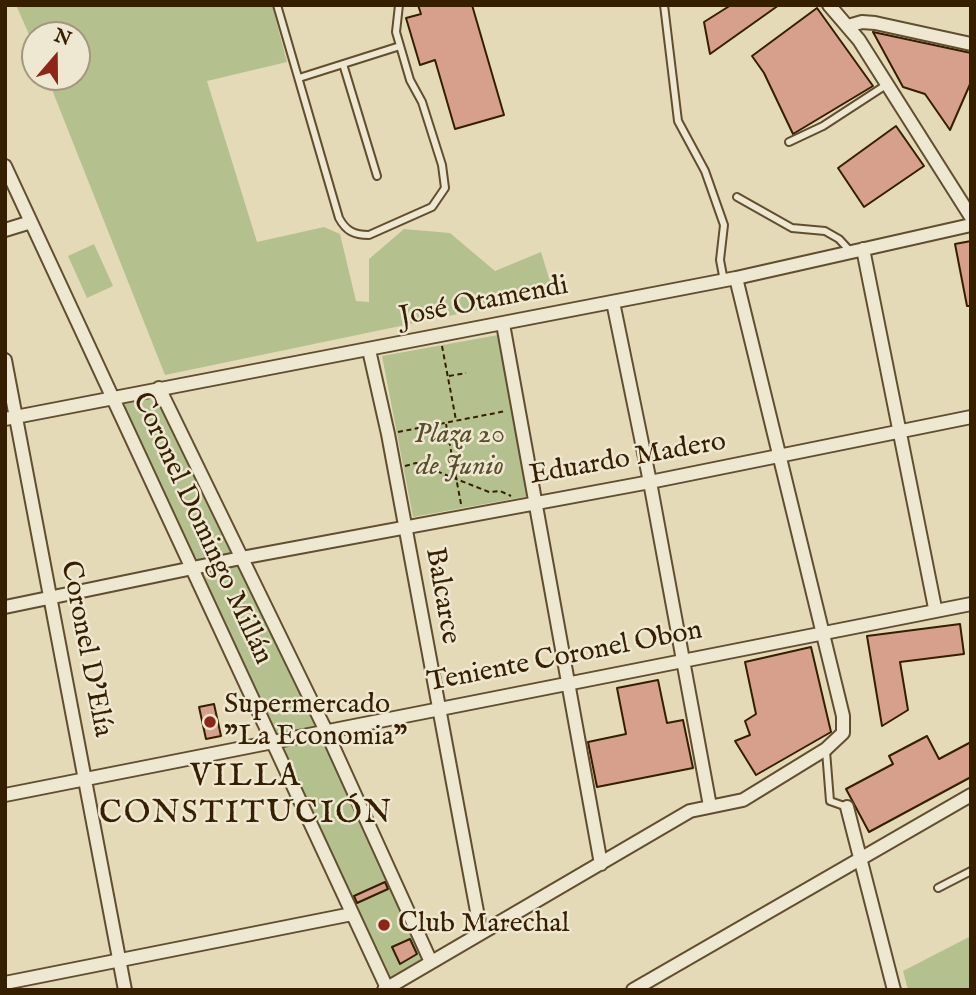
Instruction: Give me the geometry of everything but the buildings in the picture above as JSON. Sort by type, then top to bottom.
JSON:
[{"type":"street","points":[[829,5],[848,26],[971,217]]},
{"type":"street","points":[[848,26],[862,22],[875,23],[971,44]]},
{"type":"street","name":"Coronel Domingo Millán","points":[[5,166],[386,989]]},
{"type":"street","points":[[5,230],[31,222]]},
{"type":"street","name":"José Otamendi","points":[[11,418],[730,279],[971,225]]},
{"type":"street","points":[[857,251],[900,431],[936,608]]},
{"type":"street","points":[[386,989],[690,811],[736,804],[838,740],[844,726],[822,631],[730,279]]},
{"type":"street","points":[[613,302],[650,482],[710,806]]},
{"type":"street","points":[[503,324],[530,502],[601,864]]},
{"type":"street","name":"Balcarce","points":[[369,350],[388,434],[481,933]]},
{"type":"street","name":"Coronel D'Elía","points":[[5,360],[11,418],[50,599],[125,990]]},
{"type":"street","name":"Coronel Domingo Millán","points":[[159,388],[326,731],[431,962]]},
{"type":"street","name":"Eduardo Madero","points":[[5,607],[241,558],[404,529],[530,502],[650,482],[971,417]]},
{"type":"street","name":"Teniente Coronel Obon","points":[[5,795],[936,608],[971,604]]},
{"type":"street","points":[[633,990],[650,985],[971,795]]},
{"type":"street","points":[[847,807],[894,990]]},
{"type":"street","points":[[5,983],[352,914]]},
{"type":"lane","points":[[277,5],[339,218],[349,232],[369,235],[432,207],[445,188],[442,165],[426,114],[410,80],[396,32],[399,5]]},
{"type":"lane","points":[[664,5],[678,121],[705,172],[724,225],[720,260],[730,279]]},
{"type":"lane","points":[[299,78],[400,46]]},
{"type":"lane","points":[[343,64],[377,176]]},
{"type":"lane","points":[[789,142],[823,126],[887,85]]},
{"type":"lane","points":[[737,197],[792,228],[825,230],[857,251]]},
{"type":"lane","points":[[826,749],[830,801],[847,807]]},
{"type":"lane","points":[[938,888],[971,871]]},
{"type":"path","points":[[441,337],[456,421]]},
{"type":"path","points":[[448,376],[466,373]]},
{"type":"path","points":[[388,434],[517,409]]},
{"type":"path","points":[[445,423],[463,515]]},
{"type":"path","points":[[393,468],[416,463],[489,492],[500,491],[530,502]]},
{"type":"green space","points":[[16,5],[272,5],[287,62],[207,81],[257,242],[324,227],[340,234],[356,301],[369,302],[369,259],[404,229],[450,233],[495,271],[541,252],[554,294],[165,375],[53,91],[91,91],[91,21],[23,21]]},
{"type":"green space","points":[[94,244],[113,286],[87,298],[68,256]]},
{"type":"green space","name":"Plaza 20 de Junio","points":[[498,335],[529,496],[413,517],[382,356]]},
{"type":"green space","points":[[159,388],[431,962],[387,988],[113,399]]},
{"type":"green space","points":[[971,936],[971,990],[908,990],[903,971]]},
{"type":"place","name":"Supermercado \"La Economia\"","points":[[210,722]]},
{"type":"place","name":"Club Marechal","points":[[384,925]]},
{"type":"district","name":"VILLA CONSTITUCIÓN","points":[[246,796]]}]
